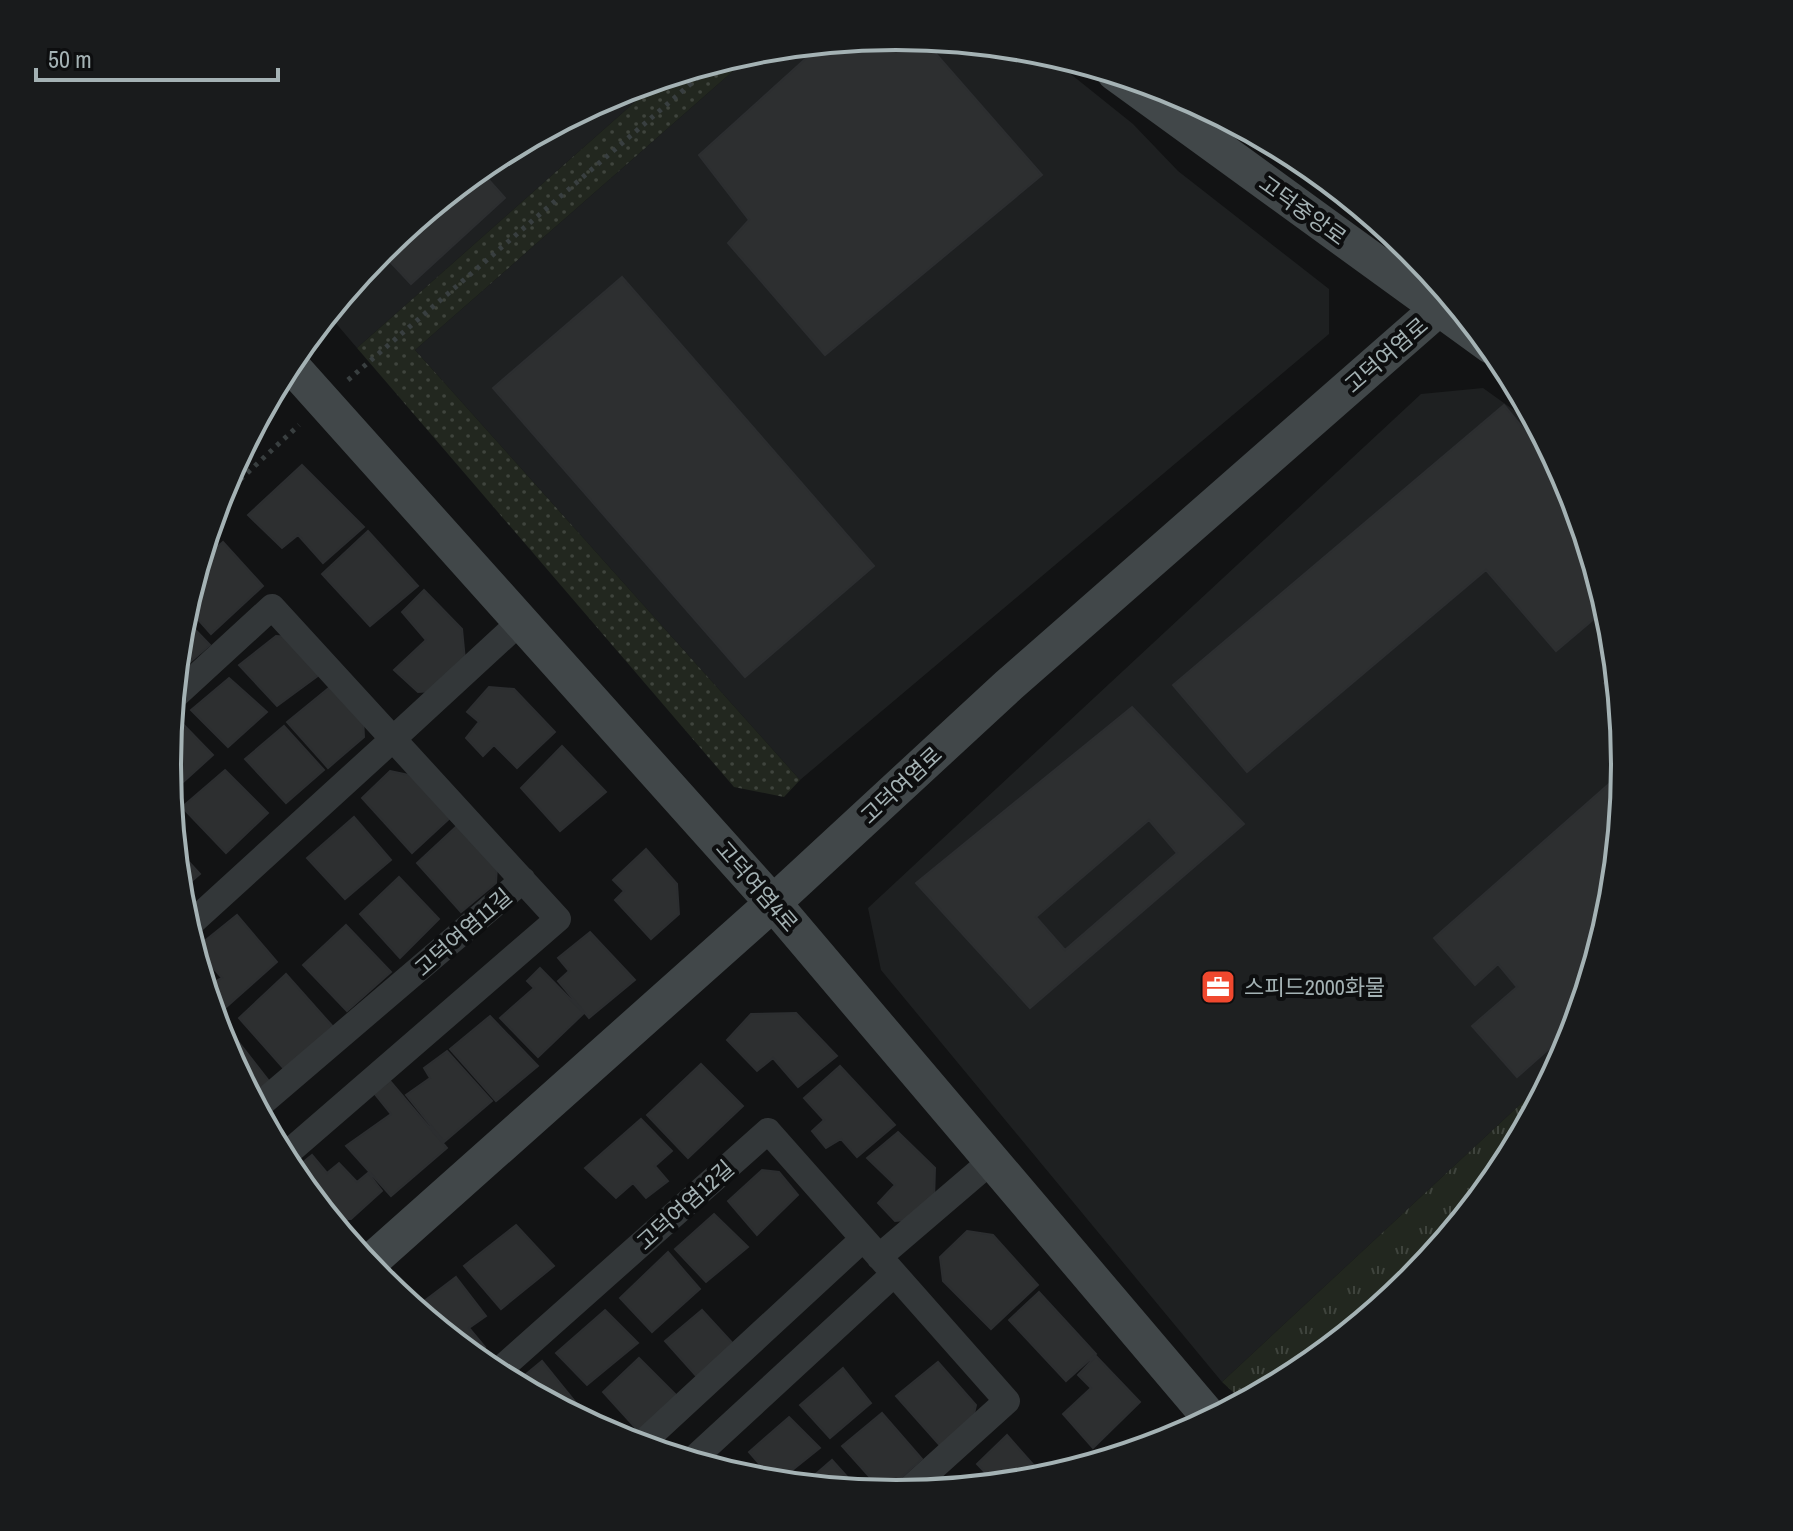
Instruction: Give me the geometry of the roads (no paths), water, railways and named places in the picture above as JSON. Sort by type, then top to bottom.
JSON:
[{"type":"street","name":"고덕중앙로","points":[[1145,95],[1458,323]]},
{"type":"street","name":"고덕여염로","points":[[377,1256],[773,903],[1021,674],[1438,309]]},
{"type":"street","name":"고덕여염4로","points":[[295,379],[324,402],[773,903],[1204,1411]]},
{"type":"street","name":"고덕여염11길","points":[[186,686],[272,607],[523,880],[265,1100]]},
{"type":"street","points":[[198,917],[521,621]]},
{"type":"street","points":[[293,1148],[558,919],[523,880]]},
{"type":"street","name":"고덕여염12길","points":[[506,1364],[768,1131],[1007,1401],[920,1480]]},
{"type":"street","points":[[650,1437],[879,1256],[990,1162]]},
{"type":"street","points":[[698,1453],[879,1256]]},
{"type":"place","name":"스피드2000화물","points":[[1218,987]]}]
